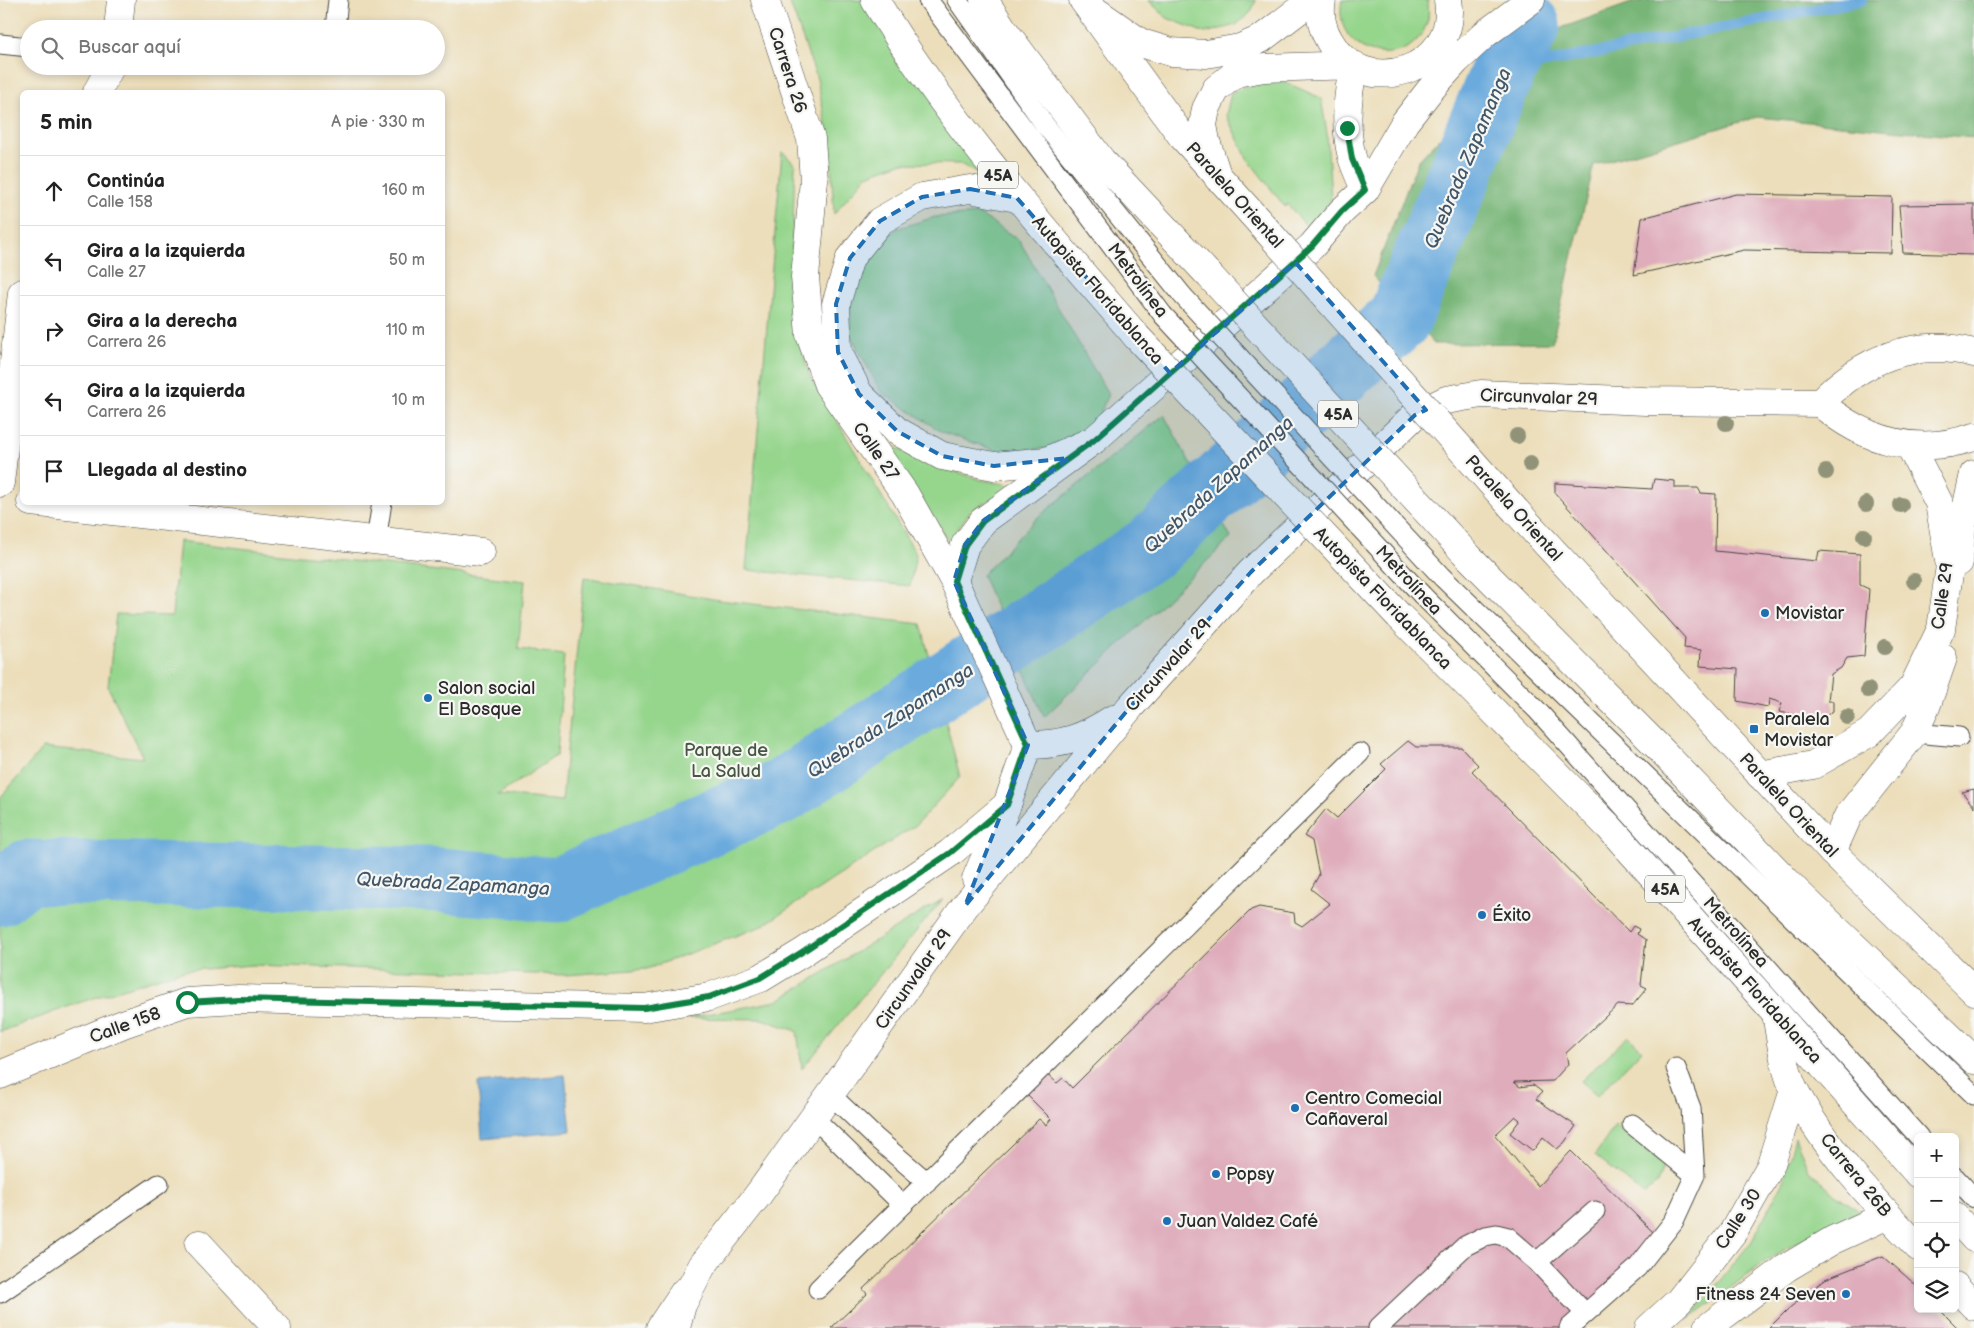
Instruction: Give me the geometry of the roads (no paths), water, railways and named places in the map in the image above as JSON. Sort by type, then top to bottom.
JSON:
[{"type":"main road","points":[[119,20],[121,0]]},
{"type":"main road","name":"Carrera 26","points":[[764,0],[811,140]]},
{"type":"main road","name":"Autopista Floridablanca","points":[[875,0],[970,139],[1017,198],[1137,337],[1398,616],[1609,827],[1914,1169]]},
{"type":"main road","name":"45A","points":[[984,0],[1002,29],[1101,160],[1467,555],[1665,755],[1798,893],[1974,1060]]},
{"type":"main road","points":[[1085,2],[1141,42],[1171,52],[1206,54],[1240,48],[1261,39],[1312,0]]},
{"type":"main road","points":[[1322,0],[1321,20],[1332,46],[1341,56],[1363,70],[1386,74],[1398,73],[1430,56],[1443,37],[1455,1]]},
{"type":"main road","points":[[956,587],[965,545],[983,521],[1094,440],[1312,246],[1342,211],[1365,190],[1405,122],[1430,90],[1456,61],[1485,34],[1531,0]]},
{"type":"main road","name":"Paralela Oriental","points":[[1085,2],[1182,135],[1218,178],[1516,511],[1832,852],[1974,991]]},
{"type":"main road","points":[[1218,178],[1203,125],[1206,109],[1216,89],[1236,73],[1264,68],[1354,65]]},
{"type":"main road","points":[[1354,65],[1348,96],[1347,128],[1352,159],[1365,190]]},
{"type":"main road","points":[[98,90],[106,75]]},
{"type":"main road","name":"Calle 27","points":[[811,140],[814,180],[805,277],[810,335],[828,385],[905,494],[956,587],[1028,744]]},
{"type":"main road","points":[[1017,198],[970,188],[922,197],[880,221],[850,258],[836,304],[838,352],[859,394],[896,431],[942,456],[994,466],[1046,460],[1094,440]]},
{"type":"main road","points":[[0,483],[4,417],[20,307]]},
{"type":"main road","points":[[1974,353],[1948,349],[1923,349],[1900,352],[1877,360],[1855,372],[1836,386],[1820,403],[1836,417],[1859,431],[1884,440],[1910,446],[1950,444],[1974,437]]},
{"type":"main road","name":"Circunvalar 29","points":[[702,1266],[758,1195],[831,1095],[964,906],[1131,706],[1251,572],[1415,415],[1446,400],[1481,394],[1645,401],[1820,403]]},
{"type":"main road","name":"Calle 29","points":[[1760,775],[1813,765],[1869,734],[1913,687],[1940,629],[1950,566],[1939,503],[1910,446]]},
{"type":"main road","name":"Calle 29","points":[[1832,852],[1848,816],[1914,733],[1926,707],[1946,648],[1955,609],[1962,527],[1974,474]]},
{"type":"main road","points":[[0,499],[20,502]]},
{"type":"main road","points":[[58,505],[481,552]]},
{"type":"main road","points":[[964,906],[1007,805],[1028,744],[1046,745],[1070,742],[1092,733],[1131,706]]},
{"type":"main road","name":"Calle 158","points":[[0,1075],[123,1024],[187,1002],[238,999],[644,1008],[709,997],[760,978],[802,952],[950,853],[1007,805]]},
{"type":"main road","name":"Carrera 26B","points":[[1776,1013],[1782,1049],[1794,1090],[1836,1156],[1914,1243]]},
{"type":"main road","name":"Calle 30","points":[[1649,1328],[1679,1300],[1733,1232],[1770,1167],[1794,1090]]},
{"type":"main road","points":[[1707,1328],[1786,1268],[1834,1240],[1888,1215]]},
{"type":"main road","points":[[1959,1221],[1974,1238]]},
{"type":"main road","points":[[199,1244],[276,1328]]},
{"type":"main road","points":[[660,1328],[702,1266]]},
{"type":"main road","points":[[676,1328],[682,1304],[702,1266]]},
{"type":"main road","points":[[1959,1290],[1974,1306]]},
{"type":"lane","points":[[336,20],[338,0]]},
{"type":"lane","name":"Metrolínea","points":[[928,0],[1163,314],[1422,595],[1537,710],[1915,1133]]},
{"type":"lane","name":"Metrolínea","points":[[957,0],[1045,125],[1184,296],[1442,577],[1974,1095]]},
{"type":"lane","points":[[0,44],[20,46]]},
{"type":"lane","points":[[376,541],[382,505]]},
{"type":"lane","points":[[1914,733],[1959,737]]},
{"type":"lane","points":[[818,1289],[1360,753]]},
{"type":"lane","points":[[1568,1328],[1637,1268],[1649,1254],[1674,1221],[1695,1175],[1691,1108],[1676,1068]]},
{"type":"lane","points":[[831,1095],[927,1182]]},
{"type":"lane","points":[[813,1118],[903,1205]]},
{"type":"lane","points":[[1632,1124],[1695,1175]]},
{"type":"lane","points":[[1956,1178],[1974,1198]]},
{"type":"lane","points":[[1,1291],[159,1184]]},
{"type":"lane","points":[[1537,1262],[1595,1212]]},
{"type":"lane","points":[[1378,1328],[1466,1246],[1485,1236],[1496,1234],[1508,1237],[1537,1262],[1585,1313]]},
{"type":"water","points":[[565,1075],[571,1131],[482,1139],[478,1083]]},
{"type":"waterway","points":[[1503,71],[1862,0]]},
{"type":"waterway","name":"Quebrada Zapamanga","points":[[0,893],[27,872],[427,879],[557,890],[783,791],[1152,547],[1399,319],[1503,71],[1528,26]]},
{"type":"place","name":"Movistar","points":[[1765,613]]},
{"type":"place","name":"Salon social El Bosque","points":[[428,698]]},
{"type":"place","name":"Paralela Movistar","points":[[1754,729]]},
{"type":"place","name":"Éxito","points":[[1482,915]]},
{"type":"place","name":"Centro Comecial Cañaveral","points":[[1295,1108]]},
{"type":"place","name":"Popsy","points":[[1216,1174]]},
{"type":"place","name":"Juan Valdez Café","points":[[1167,1221]]},
{"type":"place","name":"Fitness 24 Seven","points":[[1846,1294]]},
{"type":"park label","name":"Parque de La Salud","points":[[726,760]]}]
